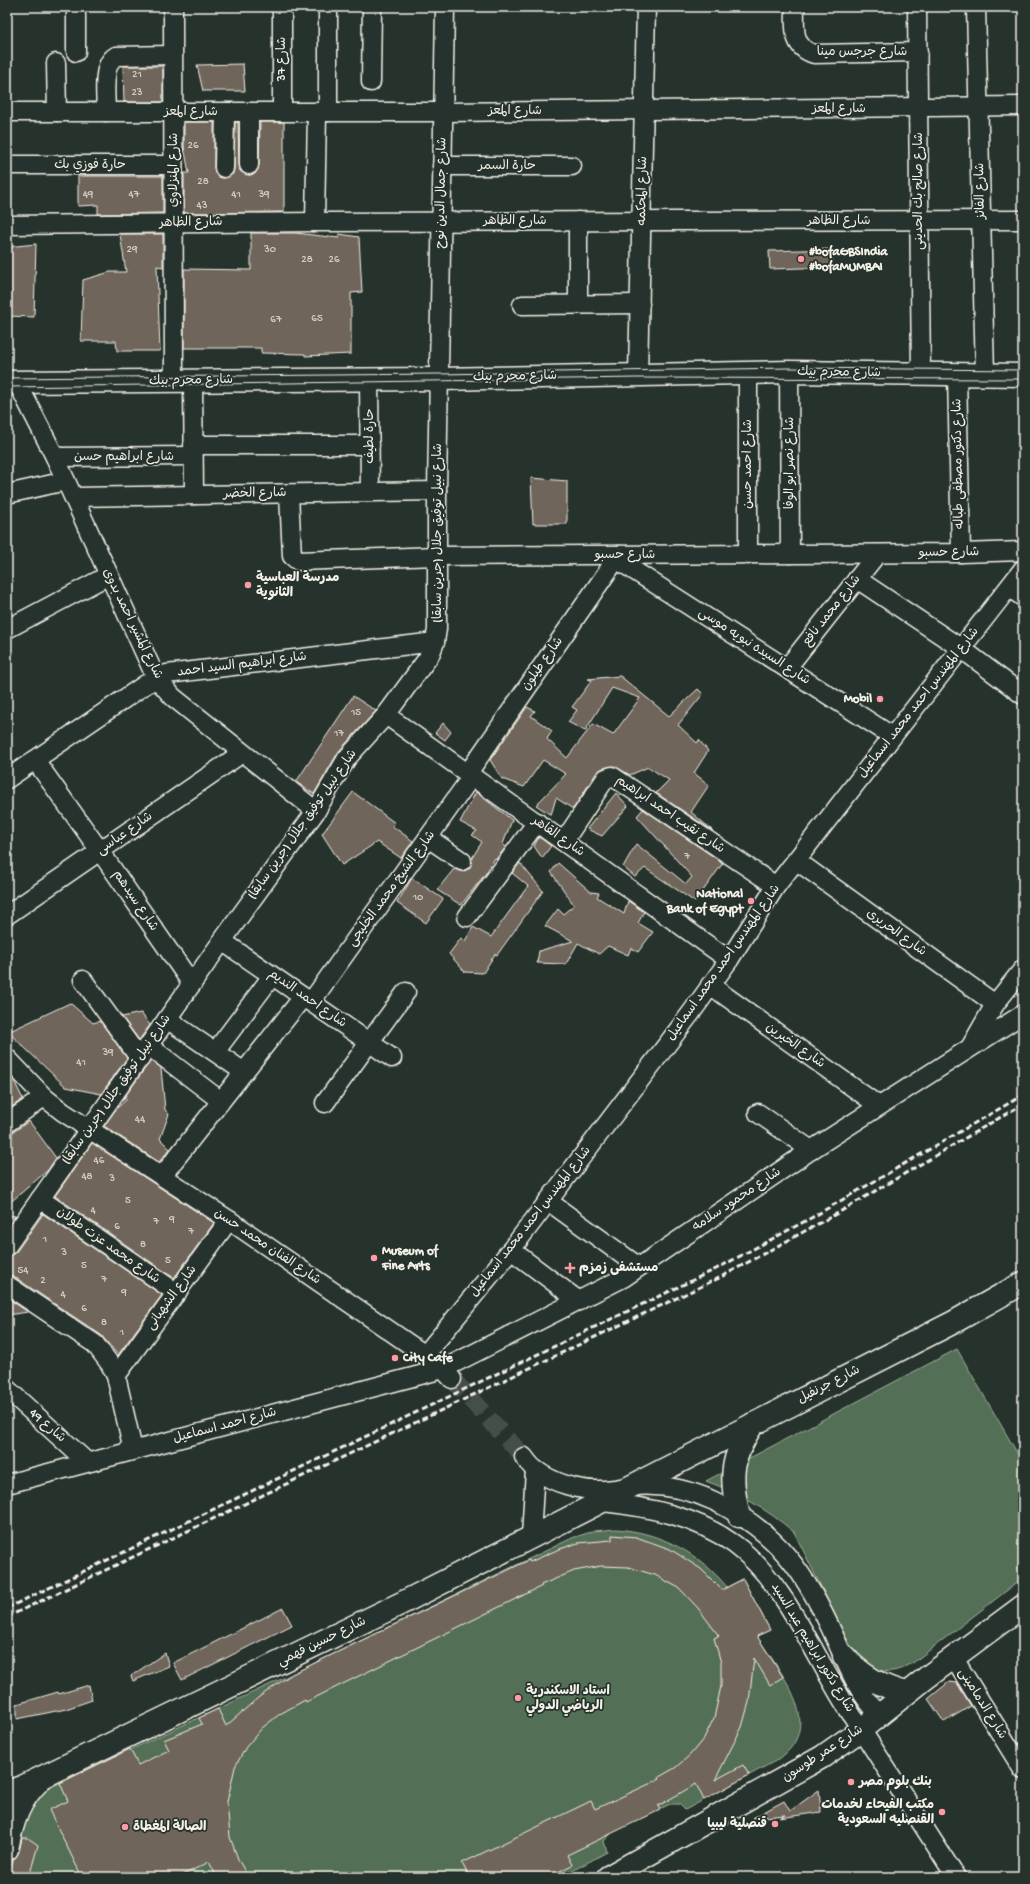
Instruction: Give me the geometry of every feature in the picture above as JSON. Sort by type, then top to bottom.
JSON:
[{"type":"main road","name":"شارع محرم بيك","points":[[12,382],[439,379],[789,372],[1023,375]]},
{"type":"main road","name":"شارع جرنفيل","points":[[634,1486],[954,1322],[1023,1284]]},
{"type":"main road","points":[[739,1516],[734,1493],[734,1470],[742,1443],[753,1424]]},
{"type":"main road","name":"شارع حسين فهمي","points":[[7,1792],[42,1777],[402,1603],[531,1536],[634,1486]]},
{"type":"main road","name":"شارع عمر طوسون","points":[[608,1877],[801,1771],[862,1729],[953,1657],[1023,1606]]},
{"type":"main road","points":[[844,1656],[858,1671],[876,1682],[906,1693]]},
{"type":"main road","points":[[7,1849],[14,1819],[19,1807],[25,1796],[42,1777]]},
{"type":"street","points":[[76,7],[76,52]]},
{"type":"street","name":"شارع المنزلاوي","points":[[173,7],[174,223],[184,381]]},
{"type":"street","name":"شارع 37","points":[[282,7],[282,112]]},
{"type":"street","points":[[315,222],[323,112],[328,7]]},
{"type":"street","points":[[371,82],[372,7]]},
{"type":"street","name":"شارع جمال الدين نوح","points":[[439,379],[445,7]]},
{"type":"street","name":"شارع المحكمه","points":[[638,375],[646,7]]},
{"type":"street","name":"شارع جرجس مينا","points":[[795,7],[796,37],[802,48],[808,52],[814,54],[918,52]]},
{"type":"street","name":"شارع صالح بك الحدينى","points":[[917,7],[921,374]]},
{"type":"street","name":"شارع الفائز","points":[[976,7],[985,375]]},
{"type":"street","points":[[106,112],[106,69],[112,58],[116,56],[173,55]]},
{"type":"street","points":[[56,63],[57,112]]},
{"type":"street","name":"شارع المعز","points":[[7,112],[443,112],[1023,106]]},
{"type":"street","points":[[224,168],[225,112]]},
{"type":"street","points":[[249,112],[249,165]]},
{"type":"street","name":"حارة فوزي بك","points":[[7,165],[173,165]]},
{"type":"street","name":"حارة السمر","points":[[442,166],[572,166]]},
{"type":"street","name":"شارع الظاهر","points":[[7,225],[315,222],[1023,220]]},
{"type":"street","points":[[578,221],[578,304]]},
{"type":"street","points":[[522,305],[640,304]]},
{"type":"street","name":"شارع نصر ابو الوفا","points":[[789,372],[790,554]]},
{"type":"street","name":"شارع احمد حسن","points":[[748,373],[748,554]]},
{"type":"street","name":"شارع دكتور مصطفى طباله","points":[[957,374],[961,553]]},
{"type":"street","name":"حارة لطيف","points":[[370,379],[370,492]]},
{"type":"street","name":"شارع نبيل توفيق جلال (جرين سابقا)","points":[[7,1246],[222,941],[316,811],[347,758],[386,715],[430,655],[435,642],[437,629],[436,491],[439,379]]},
{"type":"street","name":"شارع ابراهيم حسن","points":[[184,381],[193,451],[194,495]]},
{"type":"street","name":"شارع المشير احمد بدوى","points":[[12,382],[55,457],[156,678],[174,697],[316,811]]},
{"type":"street","points":[[193,451],[370,445]]},
{"type":"street","name":"شارع ابراهيم حسن","points":[[55,457],[193,451]]},
{"type":"street","name":"شارع الخضر","points":[[7,494],[70,489],[194,495],[436,491]]},
{"type":"street","name":"شارع حسبو","points":[[289,494],[292,556],[296,560],[437,556],[617,557],[1023,551]]},
{"type":"street","name":"شارع محمد نافع","points":[[788,668],[877,554]]},
{"type":"street","name":"شارع السيده نبويه موسى","points":[[617,557],[892,736]]},
{"type":"street","name":"شارع طيلون","points":[[470,775],[617,557]]},
{"type":"street","name":"شارع المهندس احمد محمد اسماعيل","points":[[425,1355],[511,1250],[692,1014],[710,985],[729,960],[776,886],[797,861],[892,736],[962,649],[1016,592],[1023,569]]},
{"type":"street","points":[[7,629],[109,575]]},
{"type":"street","points":[[857,579],[962,649],[1023,695]]},
{"type":"street","name":"شارع ابراهيم السيد احمد","points":[[7,779],[156,678],[167,674],[435,642]]},
{"type":"street","name":"شارع القاهر","points":[[386,715],[729,960]]},
{"type":"street","name":"شارع عباسى","points":[[7,915],[242,752]]},
{"type":"street","name":"شارع سيدهم","points":[[35,760],[192,984]]},
{"type":"street","name":"شارع الشيخ محمد الخليجى","points":[[162,1176],[244,1072],[307,999],[428,838],[470,775]]},
{"type":"street","name":"شارع نقيب احمد ابراهيم","points":[[564,841],[606,778],[612,776],[776,886]]},
{"type":"street","points":[[467,917],[537,822]]},
{"type":"street","points":[[428,838],[462,861]]},
{"type":"street","name":"شارع الحريرى","points":[[797,861],[995,1004]]},
{"type":"street","name":"شارع احمد النديم","points":[[222,941],[392,1058]]},
{"type":"street","points":[[970,1048],[995,1004],[1023,969]]},
{"type":"street","points":[[215,1052],[272,976]]},
{"type":"street","points":[[83,980],[144,1052],[221,1101]]},
{"type":"street","name":"شارع الخيرين","points":[[710,985],[879,1106]]},
{"type":"street","points":[[325,1103],[406,992]]},
{"type":"street","name":"شارع محمود سلامه","points":[[448,1374],[623,1278],[811,1150],[1023,1014]]},
{"type":"street","points":[[167,1020],[244,1072]]},
{"type":"street","name":"شارع الفنان محمد حسن","points":[[7,1058],[44,1097],[63,1112],[229,1220],[425,1355],[448,1374]]},
{"type":"street","points":[[7,1123],[44,1097]]},
{"type":"street","points":[[758,1113],[811,1150]]},
{"type":"street","name":"شارع محمد عزت طولان","points":[[40,1199],[176,1293]]},
{"type":"street","points":[[548,1201],[639,1267]]},
{"type":"street","name":"شارع الشهبانى","points":[[116,1376],[229,1220]]},
{"type":"street","points":[[511,1250],[579,1301]]},
{"type":"street","points":[[7,1285],[95,1344],[110,1364],[116,1376],[133,1450]]},
{"type":"street","name":"شارع احمد اسماعيل","points":[[7,1484],[133,1450],[448,1374]]},
{"type":"street","name":"شارع 49","points":[[7,1389],[87,1462]]},
{"type":"street","name":"شارع دكتور ابراهيم عبد السيد","points":[[531,1536],[530,1464],[550,1479],[583,1489],[600,1490],[634,1486],[676,1489],[712,1501],[739,1516],[766,1534],[806,1580],[823,1610],[859,1690],[880,1715]]},
{"type":"street","name":"شارع دكتور ابراهيم عبد السيد","points":[[603,1502],[644,1507],[682,1517],[712,1531],[733,1544],[752,1559],[780,1593],[848,1709],[956,1877]]},
{"type":"street","points":[[780,1593],[806,1580]]},
{"type":"street","name":"شارع الدمامينى","points":[[953,1657],[1023,1770]]},
{"type":"green space","points":[[957,1349],[1023,1463],[1023,1578],[914,1662],[898,1670],[879,1670],[872,1668],[857,1659],[794,1532],[753,1503],[731,1491],[706,1481]]},
{"type":"green space","name":"استاد الاسكندرية الرياضي الدولي","points":[[616,1529],[648,1535],[678,1546],[704,1564],[727,1587],[743,1579],[770,1630],[757,1636],[787,1682],[795,1698],[799,1714],[799,1730],[793,1745],[779,1759],[685,1810],[679,1804],[670,1804],[613,1832],[604,1841],[607,1852],[561,1877],[9,1877],[21,1827],[26,1816],[32,1805],[51,1787],[292,1674],[572,1538],[594,1531]]},
{"type":"building","points":[[243,64],[245,91],[203,91],[197,65]]},
{"type":"building","points":[[123,66],[163,66],[163,102],[124,102]]},
{"type":"building","points":[[184,122],[214,122],[214,168],[218,177],[224,178],[233,174],[234,169],[235,122],[238,122],[240,171],[249,175],[255,174],[259,165],[260,122],[284,122],[284,212],[184,213],[184,173],[189,173],[184,147]]},
{"type":"building","points":[[78,176],[163,176],[163,213],[98,214],[98,205],[78,206]]},
{"type":"building","points":[[251,233],[295,233],[339,238],[339,234],[359,237],[362,292],[351,293],[351,354],[305,356],[305,354],[261,353],[261,348],[184,348],[184,269],[251,270]]},
{"type":"building","points":[[120,234],[163,234],[163,267],[157,266],[160,351],[117,351],[116,341],[81,341],[83,280],[110,272],[126,272]]},
{"type":"building","points":[[36,244],[34,317],[7,316],[7,247]]},
{"type":"building","name":"#bofaGBSIndia #bofaMUMBAI","points":[[832,249],[833,267],[770,269],[769,251]]},
{"type":"building","points":[[531,478],[567,481],[567,524],[533,524]]},
{"type":"building","points":[[620,676],[669,716],[698,689],[703,694],[678,725],[697,743],[699,740],[708,751],[694,773],[709,785],[691,812],[713,831],[656,793],[669,780],[648,767],[630,775],[614,766],[603,768],[597,772],[573,809],[556,798],[551,815],[536,805],[566,774],[543,760],[524,787],[502,779],[490,760],[527,707],[535,711],[531,716],[552,731],[547,739],[567,758],[593,724],[613,735],[640,698],[612,688],[585,731],[568,722],[577,710],[572,707],[592,680],[588,679]]},
{"type":"building","points":[[353,696],[376,711],[339,751],[314,794],[296,782]]},
{"type":"building","points":[[443,723],[451,732],[445,740],[435,733]]},
{"type":"building","points":[[353,792],[395,823],[392,826],[413,841],[401,858],[377,842],[342,865],[322,834]]},
{"type":"building","points":[[476,792],[512,820],[503,844],[506,847],[496,859],[495,858],[486,873],[461,905],[437,890],[454,869],[463,872],[470,867],[472,858],[482,842],[472,835],[477,831],[460,822]]},
{"type":"building","points":[[616,793],[628,806],[602,836],[587,829]]},
{"type":"building","points":[[643,809],[723,863],[695,902],[645,868],[635,877],[623,867],[636,844],[686,884],[692,877],[637,816]]},
{"type":"building","points":[[539,837],[551,846],[542,858],[534,846]]},
{"type":"building","points":[[520,863],[543,891],[497,955],[495,954],[483,973],[465,972],[449,954],[461,938],[465,941],[473,927],[491,937],[528,886],[512,873]]},
{"type":"building","points":[[558,863],[591,892],[599,893],[597,897],[624,914],[628,901],[644,912],[638,923],[653,932],[638,952],[631,948],[628,955],[608,946],[599,954],[578,943],[566,964],[537,963],[539,951],[573,941],[545,926],[558,909],[563,914],[574,905],[551,872]]},
{"type":"building","points":[[412,878],[443,899],[426,923],[397,903]]},
{"type":"building","points":[[70,1003],[93,1023],[100,1021],[127,1058],[101,1094],[66,1087],[8,1032]]},
{"type":"building","points":[[141,1013],[150,1025],[139,1040],[122,1017]]},
{"type":"building","points":[[151,1060],[161,1068],[165,1110],[169,1114],[160,1139],[170,1149],[159,1162],[104,1126],[116,1109],[127,1099],[124,1098]]},
{"type":"building","points":[[7,1073],[13,1079],[23,1099],[7,1110]]},
{"type":"building","points":[[29,1121],[56,1158],[48,1170],[7,1205],[7,1133],[13,1132]]},
{"type":"building","points":[[92,1143],[214,1223],[174,1278],[55,1196]]},
{"type":"building","points":[[43,1214],[162,1295],[118,1355],[101,1335],[13,1276],[7,1275],[7,1256],[16,1252]]},
{"type":"building","points":[[7,1215],[15,1216],[7,1228]]},
{"type":"building","points":[[7,1298],[28,1312],[7,1315]]},
{"type":"building","points":[[612,1535],[636,1537],[670,1549],[701,1569],[722,1590],[743,1579],[770,1630],[757,1636],[783,1677],[770,1685],[754,1658],[749,1702],[742,1727],[715,1780],[743,1765],[749,1775],[704,1800],[696,1784],[658,1806],[660,1810],[567,1855],[572,1865],[548,1877],[469,1877],[462,1863],[591,1801],[595,1809],[660,1779],[659,1777],[675,1768],[690,1755],[704,1738],[714,1718],[721,1686],[721,1663],[714,1638],[719,1636],[698,1608],[679,1588],[655,1575],[628,1567],[601,1566],[574,1571],[541,1585],[542,1586],[306,1702],[305,1700],[280,1714],[262,1728],[246,1747],[235,1767],[227,1802],[230,1837],[238,1859],[248,1877],[217,1877],[209,1862],[179,1877],[82,1877],[49,1810],[68,1801],[60,1783],[130,1749],[138,1765],[169,1750],[164,1740],[202,1724],[199,1718],[218,1709],[226,1726],[259,1697],[292,1674],[529,1560],[530,1562],[557,1550],[578,1543],[612,1540]]},
{"type":"building","points":[[283,1608],[292,1625],[182,1680],[173,1663]]},
{"type":"building","points":[[165,1653],[169,1666],[133,1681],[131,1676]]},
{"type":"building","points":[[949,1682],[957,1683],[971,1706],[944,1722],[928,1699]]},
{"type":"building","points":[[89,1685],[92,1700],[66,1709],[17,1719],[17,1704]]},
{"type":"building","points":[[819,1790],[821,1812],[780,1818],[785,1815],[753,1818],[784,1801],[790,1811]]},
{"type":"building","points":[[22,1838],[28,1838],[38,1845],[29,1877],[9,1877],[13,1860],[19,1852]]},
{"type":"tunnel","points":[[452,1379],[524,1457]]},
{"type":"tram line","points":[[7,378],[439,374],[789,368],[1023,370]]},
{"type":"tram line","points":[[7,387],[638,378],[1023,379]]},
{"type":"railway","points":[[7,1608],[716,1269],[811,1218],[1023,1095]]},
{"type":"railway","points":[[7,1617],[721,1277],[836,1214],[1023,1104]]},
{"type":"place","name":"#bofaGBSIndia #bofaMUMBAI","points":[[801,259]]},
{"type":"place","name":"مدرسة العباسية الثانوية","points":[[248,585]]},
{"type":"place","name":"Mobil","points":[[880,699]]},
{"type":"place","name":"National Bank of Egypt","points":[[751,901]]},
{"type":"place","name":"Museum of Fine Arts","points":[[374,1258]]},
{"type":"place","name":"مستشفى زمزم","points":[[570,1268]]},
{"type":"place","name":"City Cafe","points":[[395,1358]]},
{"type":"place","name":"استاد الاسكندرية الرياضي الدولي","points":[[518,1698]]},
{"type":"place","name":"بنك بلوم مصر","points":[[851,1782]]},
{"type":"place","name":"مكتب الفيحاء لخدمات القنصليه السعودية","points":[[942,1812]]},
{"type":"place","name":"قنصلية ليبيا","points":[[775,1824]]},
{"type":"place","name":"الصالة المغطاة","points":[[125,1827]]}]
